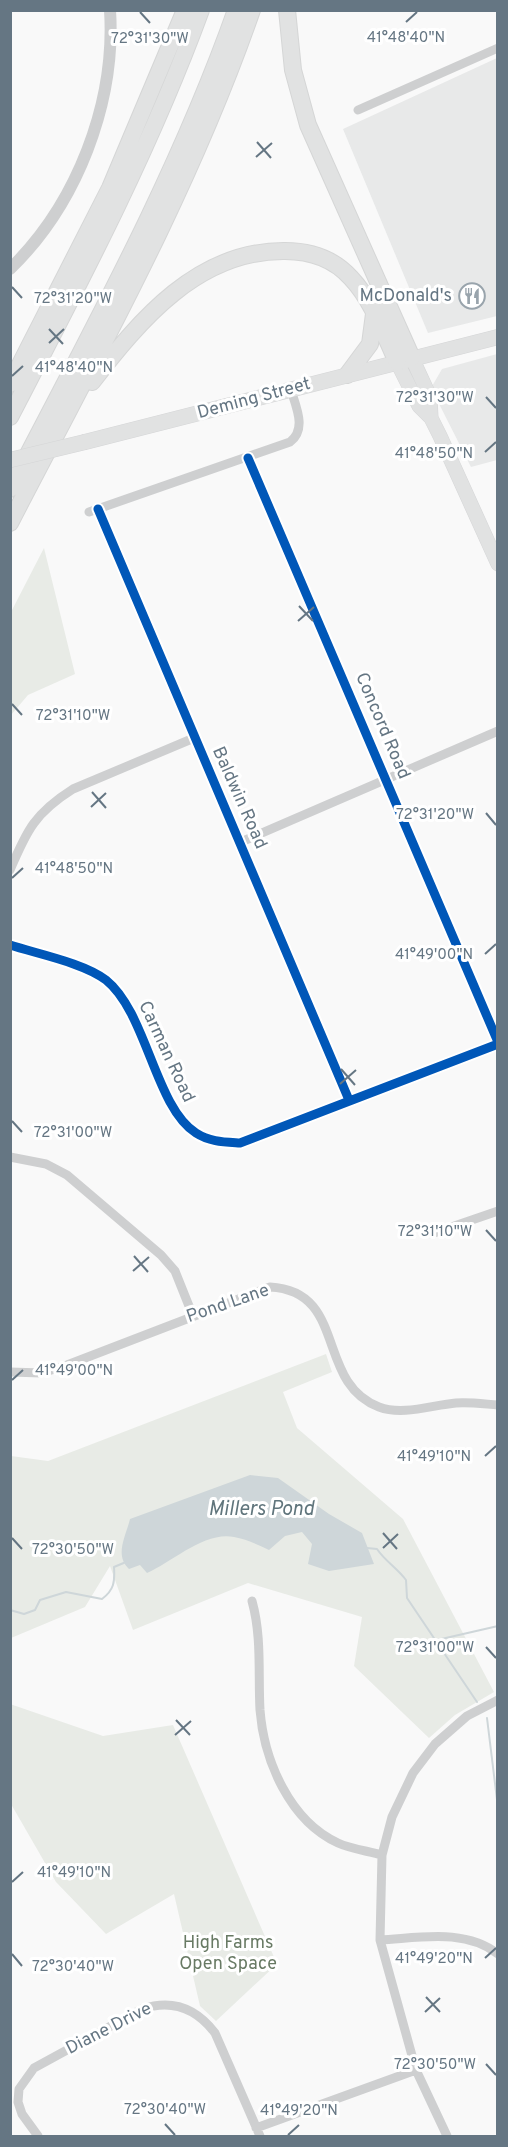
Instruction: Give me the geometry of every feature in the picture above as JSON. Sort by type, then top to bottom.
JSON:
[{"type":"highway","points":[[10,384],[110,188],[185,10]]},
{"type":"highway","points":[[10,417],[122,199],[174,81],[201,10]]},
{"type":"highway","points":[[10,489],[156,205],[210,79],[236,10]]},
{"type":"highway","points":[[10,523],[175,200],[217,103],[252,10]]},
{"type":"highway","points":[[287,10],[292,70],[305,116],[404,360]]},
{"type":"highway","points":[[65,416],[122,343],[151,312],[192,279],[234,260],[280,251],[320,257],[351,277],[404,360]]},
{"type":"highway","points":[[347,375],[370,344],[374,313]]},
{"type":"main road","name":"Deming Street","points":[[10,460],[498,337]]},
{"type":"main road","points":[[404,360],[419,406],[431,418],[498,564]]},
{"type":"street","points":[[10,269],[38,237],[79,169],[96,124],[105,84],[110,51],[110,10]]},
{"type":"street","points":[[357,110],[498,48]]},
{"type":"street","points":[[248,458],[286,444],[297,435],[299,423],[291,390]]},
{"type":"street","name":"Baldwin Road","points":[[248,458],[93,510],[241,842],[349,1100]]},
{"type":"street","name":"Concord Road","points":[[248,458],[498,1043]]},
{"type":"street","points":[[241,842],[498,731]]},
{"type":"street","points":[[10,870],[32,822],[55,801],[74,789],[194,738]]},
{"type":"street","name":"Carman Road","points":[[10,945],[83,969],[111,985],[128,1009],[178,1116],[195,1132],[215,1142],[240,1143],[498,1043]]},
{"type":"street","points":[[10,1157],[46,1164],[67,1174],[161,1255],[175,1271],[193,1316]]},
{"type":"street","points":[[431,1234],[498,1211]]},
{"type":"street","name":"Pond Lane","points":[[10,1372],[42,1373],[270,1287],[290,1288],[306,1297],[319,1314],[338,1362],[351,1385],[364,1400],[381,1408],[401,1411],[458,1402],[498,1405]]},
{"type":"street","points":[[252,1601],[259,1625],[260,1712],[276,1774],[292,1804],[312,1827],[338,1843],[382,1855]]},
{"type":"street","points":[[447,2136],[416,2070],[380,1940],[382,1855],[392,1817],[413,1773],[435,1744],[467,1716],[498,1700]]},
{"type":"street","points":[[380,1940],[462,1936],[489,1947],[498,1954]]},
{"type":"street","name":"Diane Drive","points":[[38,2136],[22,2114],[18,2102],[19,2089],[34,2068],[142,2009],[159,2003],[174,2004],[204,2019],[215,2033],[258,2132]]},
{"type":"street","points":[[258,2132],[416,2070]]},
{"type":"shaded area","points":[[497,58],[497,316],[428,333],[343,129]]},
{"type":"shaded area","points":[[497,354],[497,460],[471,467],[431,388],[442,369]]},
{"type":"green space","points":[[44,548],[75,674],[28,695],[11,715],[11,612]]},
{"type":"green space","points":[[326,1354],[332,1372],[283,1392],[297,1428],[403,1519],[494,1692],[455,1715],[429,1738],[354,1666],[362,1617],[248,1583],[133,1630],[110,1566],[85,1607],[11,1638],[11,1456],[48,1461]]},
{"type":"green space","name":"High Farms Open Space","points":[[10,1704],[103,1736],[173,1725],[277,1964],[216,2021],[200,2006],[174,1894],[106,1934],[56,1882],[11,1804]]},
{"type":"water","name":"Millers Pond","points":[[250,1475],[278,1478],[329,1514],[362,1533],[374,1564],[329,1571],[308,1564],[312,1544],[302,1532],[285,1536],[269,1550],[234,1537],[223,1536],[200,1543],[147,1573],[140,1565],[129,1569],[125,1564],[122,1558],[122,1545],[130,1519]]},
{"type":"waterway","points":[[367,1548],[377,1549],[406,1580],[407,1598],[477,1702]]},
{"type":"waterway","points":[[10,1610],[24,1614],[35,1610],[40,1600],[66,1592],[102,1599],[113,1585],[114,1567],[126,1562]]},
{"type":"waterway","points":[[437,1640],[498,1626]]},
{"type":"waterway","points":[[487,1718],[498,1808]]},
{"type":"cycle path","points":[[248,458],[498,1042]]},
{"type":"cycle path","points":[[98,509],[349,1100]]},
{"type":"cycle path","points":[[10,945],[73,964],[106,980],[120,995],[132,1014],[170,1103],[182,1120],[196,1133],[217,1141],[240,1143],[498,1044]]},
{"type":"place","name":"McDonald's","points":[[472,296]]}]
